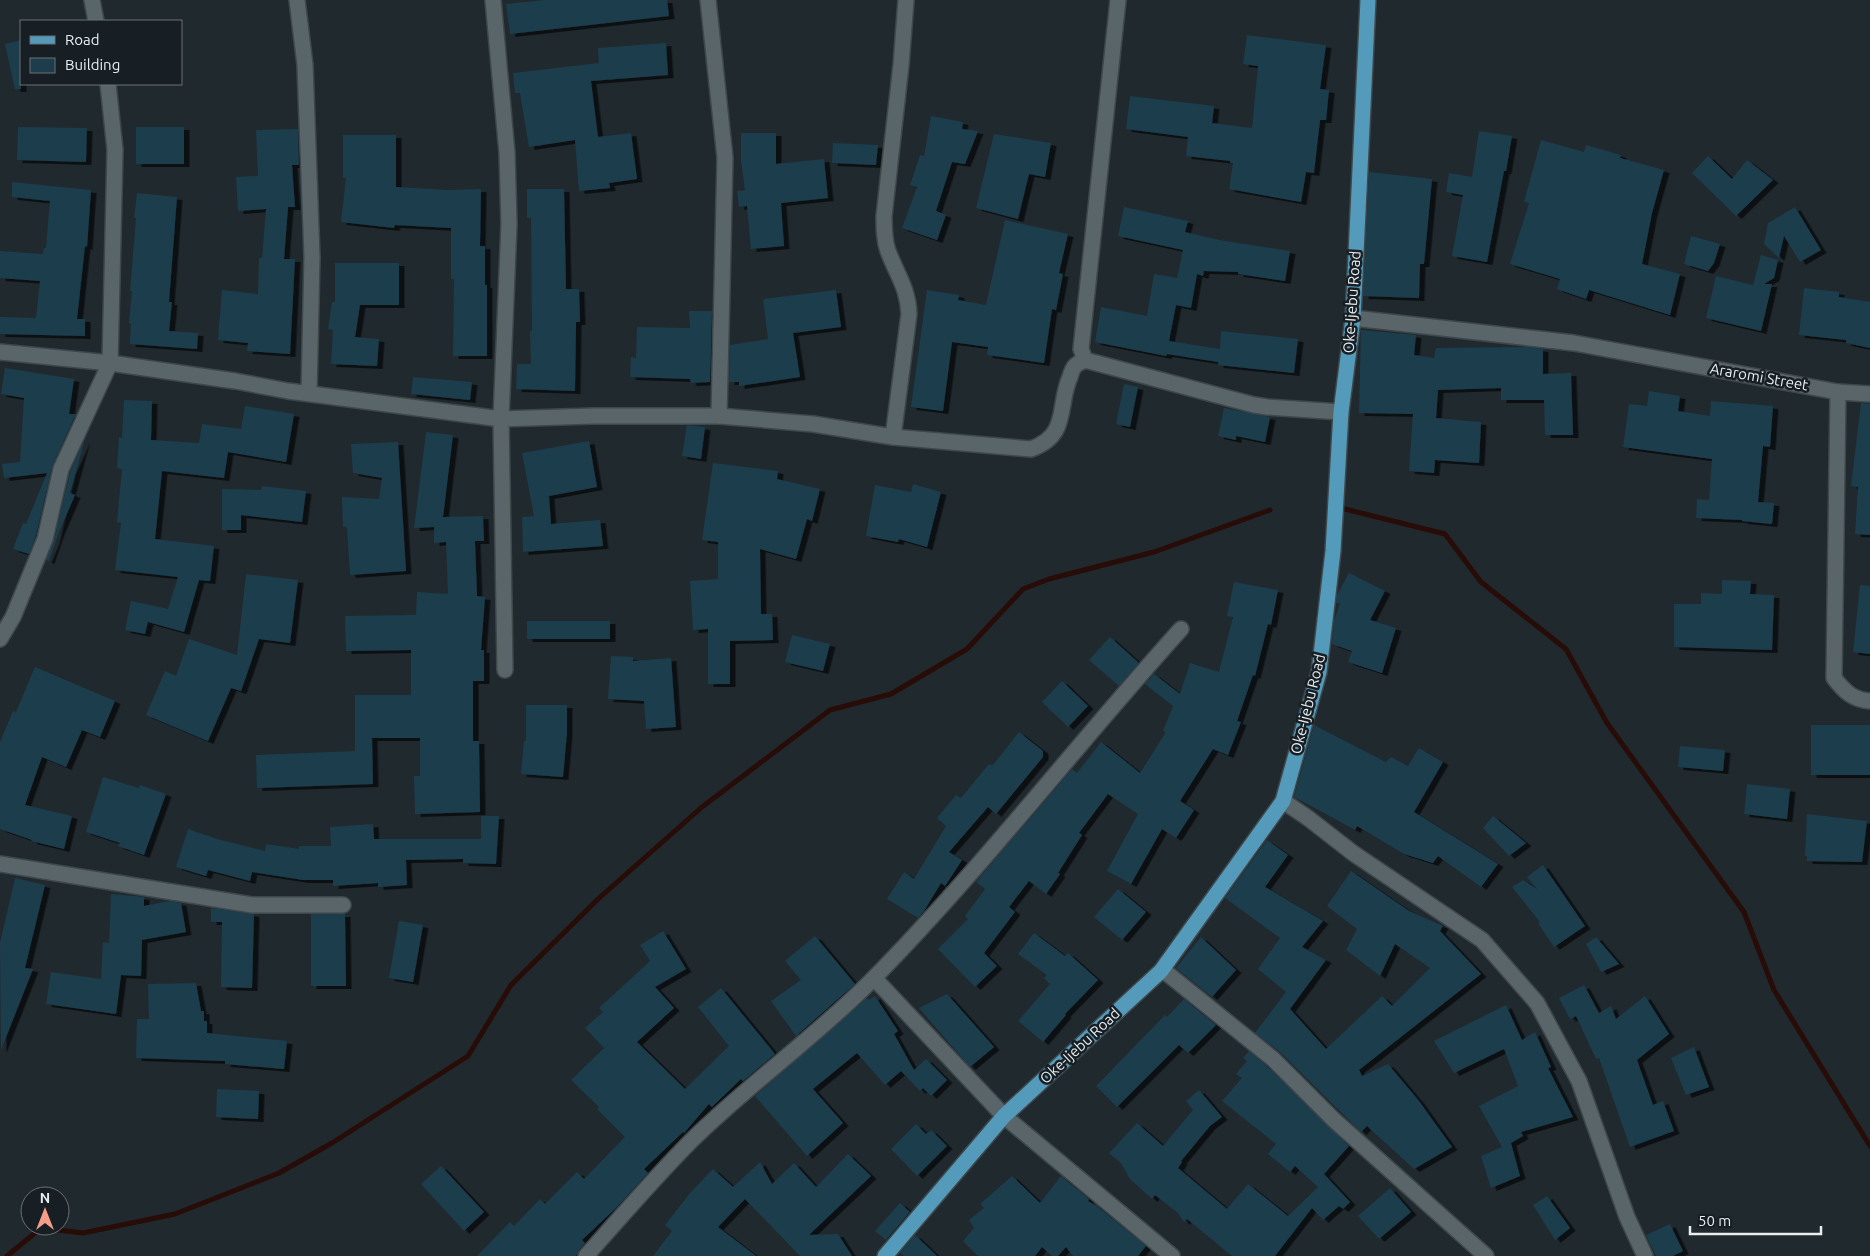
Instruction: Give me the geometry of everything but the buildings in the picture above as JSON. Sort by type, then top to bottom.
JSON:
[{"type":"main road","name":"Oke-Ijebu Road","points":[[885,1256],[1004,1116],[1161,971],[1282,801],[1319,672],[1333,551],[1342,412],[1352,318],[1368,0]]},
{"type":"street","points":[[92,0],[96,20]]},
{"type":"street","points":[[297,0],[305,66],[312,257],[309,393]]},
{"type":"street","points":[[493,0],[507,153],[509,224],[501,419],[505,670]]},
{"type":"street","points":[[708,0],[725,158],[719,416]]},
{"type":"street","points":[[893,437],[909,307],[902,280],[888,250],[884,216],[901,65],[906,0]]},
{"type":"street","points":[[1085,360],[1081,349],[1118,0]]},
{"type":"street","points":[[0,639],[13,617],[45,539],[61,469],[110,363],[115,150],[108,85]]},
{"type":"street","name":"Araromi Street","points":[[1352,318],[1574,343],[1838,392],[1870,394]]},
{"type":"street","points":[[0,352],[110,363],[501,419],[593,416],[719,416],[813,424],[893,437],[1030,449],[1041,446],[1051,437],[1061,420],[1067,384],[1075,365],[1085,360],[1260,406],[1342,412]]},
{"type":"street","points":[[1838,392],[1834,678],[1844,691],[1861,700],[1870,701]]},
{"type":"street","points":[[586,1256],[692,1140],[842,1010],[874,978],[947,900],[1132,684],[1182,629]]},
{"type":"street","points":[[1282,801],[1308,818],[1352,852],[1482,940],[1538,1003],[1579,1081],[1628,1217],[1646,1256]]},
{"type":"street","points":[[0,864],[252,905],[343,905]]},
{"type":"street","points":[[1161,971],[1168,974],[1273,1059],[1334,1120],[1486,1256]]},
{"type":"street","points":[[874,978],[1004,1116],[1172,1256]]},
{"type":"waterway","points":[[1337,507],[1445,534],[1481,582],[1566,649],[1607,723],[1744,912],[1774,990],[1870,1146]]},
{"type":"waterway","points":[[7,1256],[41,1228],[83,1233],[175,1214],[279,1173],[332,1143],[468,1056],[511,985],[598,899],[702,807],[830,710],[891,694],[967,649],[1023,589],[1049,579],[1154,552],[1270,510]]}]
